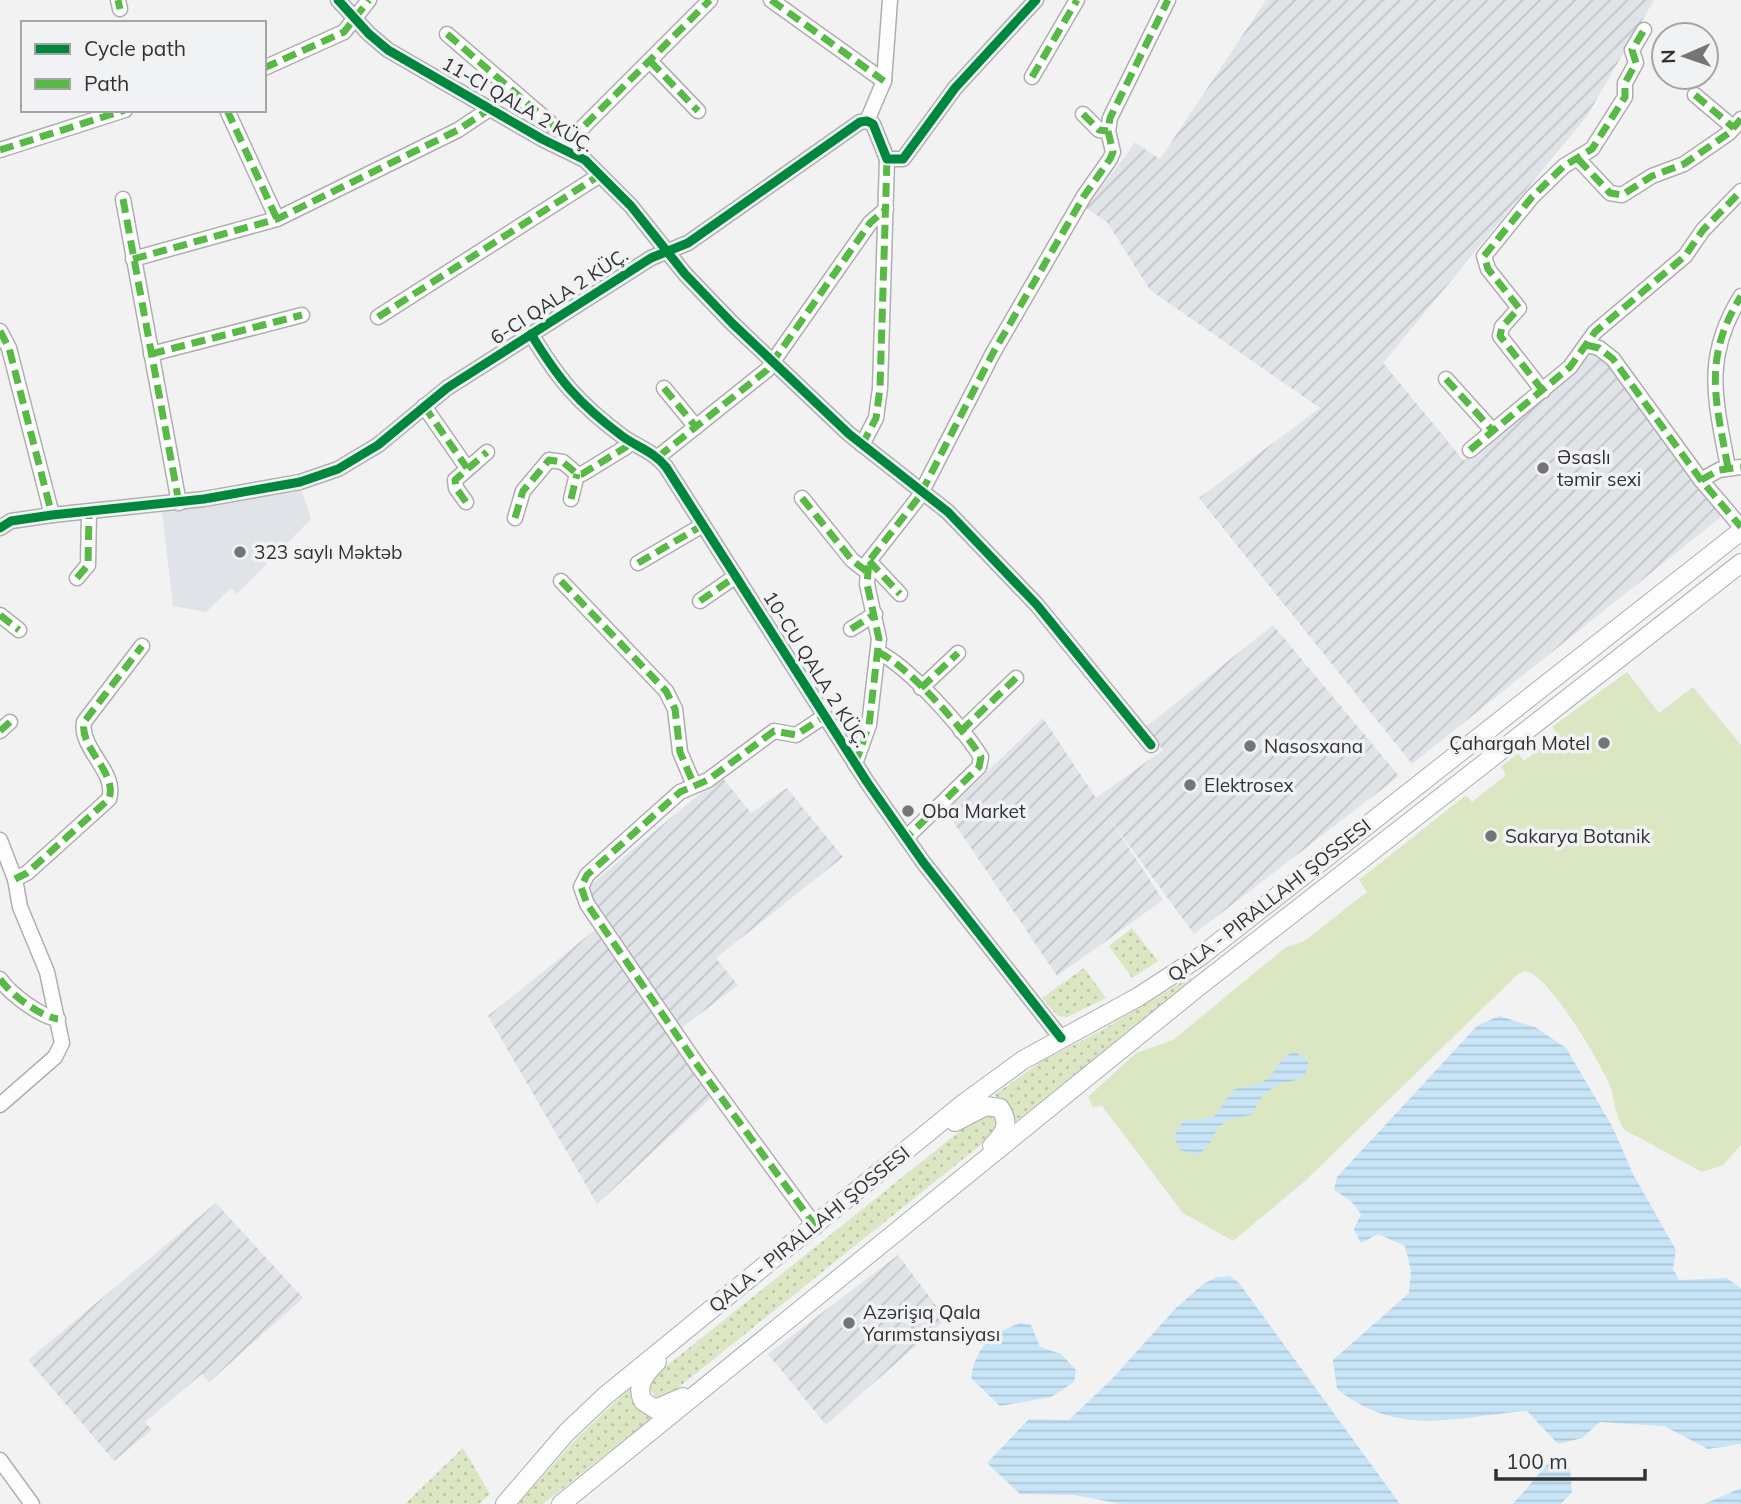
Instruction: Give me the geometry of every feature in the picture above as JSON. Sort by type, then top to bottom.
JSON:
[{"type":"main road","points":[[505,1504],[585,1414],[816,1227],[900,1155],[1003,1074],[1060,1038],[1138,997],[1201,956],[1741,529]]},
{"type":"main road","points":[[561,1504],[1198,987],[1741,563]]},
{"type":"main road","points":[[900,1155],[986,1105],[1000,1108],[1005,1115],[1005,1130],[998,1140],[932,1205]]},
{"type":"main road","points":[[698,1320],[648,1371],[639,1387],[643,1401],[655,1409],[664,1407],[727,1371]]},
{"type":"street","name":"11-CI QALA 2 KÜÇ.","points":[[338,0],[388,50],[542,139],[567,144],[631,206],[722,313],[862,445],[923,490],[1037,605],[1151,745]]},
{"type":"street","points":[[266,67],[344,32],[369,0]]},
{"type":"street","points":[[447,34],[567,144],[710,0]]},
{"type":"street","points":[[771,0],[884,80]]},
{"type":"street","points":[[867,121],[884,80],[890,0]]},
{"type":"street","points":[[887,159],[898,160],[906,156],[955,88],[1036,0]]},
{"type":"street","points":[[1032,77],[1077,0]]},
{"type":"street","points":[[855,764],[868,733],[878,652],[876,614],[867,566],[923,490],[1000,342],[1070,219],[1110,159],[1113,152],[1108,131],[1110,118],[1168,0]]},
{"type":"street","points":[[1543,391],[1500,336],[1502,327],[1519,308],[1488,269],[1484,256],[1532,197],[1564,166],[1592,149],[1625,97],[1625,83],[1636,63],[1632,50],[1644,30]]},
{"type":"street","points":[[650,61],[698,111]]},
{"type":"street","points":[[1578,159],[1609,193],[1622,195],[1652,176],[1684,164],[1738,123],[1695,95]]},
{"type":"street","points":[[133,259],[277,219],[458,130],[491,108]]},
{"type":"street","points":[[0,150],[119,112]]},
{"type":"street","points":[[228,112],[277,219]]},
{"type":"street","points":[[1083,114],[1099,130],[1108,131]]},
{"type":"street","points":[[0,528],[17,520],[179,503],[323,476],[361,457],[424,406],[531,334],[651,257],[688,243],[850,127],[867,121],[873,124],[887,159],[878,404],[876,418],[862,445]]},
{"type":"street","points":[[378,317],[600,175]]},
{"type":"street","points":[[1470,450],[1570,367],[1606,322],[1685,256],[1703,230],[1741,191]]},
{"type":"street","points":[[123,198],[179,503]]},
{"type":"street","points":[[658,457],[758,378],[773,362],[870,223],[886,209]]},
{"type":"street","points":[[1701,480],[1735,467],[1716,414],[1715,363],[1725,327],[1741,296]]},
{"type":"street","points":[[151,354],[302,315]]},
{"type":"street","points":[[0,331],[9,348],[52,515]]},
{"type":"street","name":"10-CU QALA 2 KÜÇ.","points":[[531,334],[570,393],[629,441],[658,457],[855,764],[906,838],[1060,1038]]},
{"type":"street","points":[[1586,345],[1599,348],[1613,359],[1701,480],[1741,529]]},
{"type":"street","points":[[1446,379],[1493,431]]},
{"type":"street","points":[[664,388],[696,427]]},
{"type":"street","points":[[424,406],[467,468]]},
{"type":"street","points":[[571,499],[577,474],[619,451],[629,441]]},
{"type":"street","points":[[466,502],[454,484],[467,468],[487,452]]},
{"type":"street","points":[[515,518],[523,491],[544,463],[549,460],[563,462],[577,474]]},
{"type":"street","points":[[802,498],[852,560],[867,566],[900,594]]},
{"type":"street","points":[[77,578],[88,565],[89,512]]},
{"type":"street","points":[[638,563],[703,525]]},
{"type":"street","points":[[700,601],[736,576]]},
{"type":"street","points":[[561,580],[666,691],[675,709],[678,742],[694,785]]},
{"type":"street","points":[[0,614],[19,630]]},
{"type":"street","points":[[851,629],[876,614]]},
{"type":"street","points":[[15,879],[27,873],[109,799],[110,786],[84,733],[84,722],[142,646]]},
{"type":"street","points":[[878,652],[897,663],[921,688],[977,750],[982,762],[906,838]]},
{"type":"street","points":[[921,688],[958,653]]},
{"type":"street","points":[[961,731],[1016,678]]},
{"type":"street","points":[[816,1227],[694,1060],[582,894],[587,875],[680,792],[708,780],[774,731],[796,735],[825,716]]},
{"type":"street","points":[[0,841],[15,879],[17,898],[47,972],[62,1043],[58,1054],[0,1105]]},
{"type":"street","points":[[0,979],[12,996],[47,1016],[58,1019]]},
{"type":"street","points":[[0,1460],[32,1504]]},
{"type":"shaded area","points":[[1266,0],[1654,0],[1587,116],[1383,363],[1464,461],[1594,352],[1603,357],[1721,517],[1412,764],[1199,498],[1320,408],[1150,290],[1107,222],[1086,208],[1135,143],[1160,159]]},
{"type":"shaded area","points":[[301,489],[311,519],[237,594],[231,588],[206,612],[173,606],[162,512]]},
{"type":"shaded area","points":[[1273,625],[1399,776],[1194,934],[1109,818],[1163,900],[1057,976],[946,811],[1043,718],[1096,798],[1163,750],[1146,727]]},
{"type":"shaded area","points":[[721,776],[751,813],[787,788],[843,857],[716,958],[738,985],[680,1029],[588,895],[588,887]]},
{"type":"shaded area","points":[[596,929],[712,1097],[597,1204],[488,1016]]},
{"type":"shaded area","points":[[216,1203],[303,1298],[209,1382],[202,1374],[145,1422],[152,1430],[114,1461],[28,1360]]},
{"type":"shaded area","points":[[898,1255],[946,1319],[826,1425],[768,1354]]},
{"type":"green space","points":[[1627,672],[1659,713],[1693,687],[1741,745],[1741,1145],[1723,1165],[1702,1172],[1625,1130],[1618,1118],[1607,1079],[1593,1053],[1558,1000],[1535,976],[1525,971],[1517,975],[1306,1180],[1233,1241],[1183,1213],[1102,1106],[1093,1107],[1088,1097],[1136,1053],[1173,1040],[1286,947],[1303,942],[1367,892],[1359,880],[1466,795],[1472,802],[1506,775],[1501,767],[1518,753],[1524,761],[1558,735],[1552,727]]},
{"type":"green space","points":[[1132,928],[1158,961],[1132,978],[1109,946]]},
{"type":"green space","points":[[1084,968],[1106,998],[1067,1017],[1058,1016],[1042,998]]},
{"type":"green space","points":[[1190,977],[1193,981],[1016,1121],[1009,1104],[994,1095],[1042,1061],[1104,1029]]},
{"type":"green space","points":[[992,1113],[1000,1122],[993,1135],[674,1391],[658,1399],[648,1388],[654,1376],[980,1115]]},
{"type":"green space","points":[[631,1387],[636,1406],[654,1416],[543,1504],[518,1504],[577,1438]]},
{"type":"green space","points":[[463,1448],[490,1494],[479,1504],[405,1504]]},
{"type":"water","points":[[1499,1016],[1535,1027],[1566,1048],[1612,1126],[1633,1174],[1676,1250],[1673,1269],[1679,1280],[1726,1278],[1741,1288],[1741,1444],[1708,1449],[1664,1426],[1600,1422],[1582,1438],[1558,1444],[1527,1411],[1451,1420],[1405,1419],[1383,1414],[1360,1404],[1337,1389],[1333,1360],[1409,1293],[1411,1271],[1405,1246],[1378,1234],[1361,1243],[1354,1229],[1361,1214],[1351,1201],[1334,1190],[1337,1177],[1477,1026]]},
{"type":"water","points":[[1296,1052],[1308,1062],[1308,1069],[1302,1078],[1277,1085],[1264,1094],[1251,1115],[1219,1127],[1206,1148],[1197,1155],[1180,1150],[1174,1137],[1183,1121],[1214,1117],[1233,1090],[1263,1082],[1283,1059]]},
{"type":"water","points":[[1230,1276],[1239,1283],[1400,1504],[1122,1504],[1074,1495],[1020,1494],[987,1463],[1029,1419],[1069,1420],[1112,1379],[1175,1309],[1203,1284],[1217,1277]]},
{"type":"water","points":[[1020,1323],[1031,1325],[1040,1347],[1061,1354],[1076,1370],[1074,1382],[1051,1397],[1000,1406],[971,1378],[973,1367],[981,1350],[993,1337]]},
{"type":"water","points":[[1551,1460],[1570,1468],[1572,1492],[1561,1504],[1513,1504]]},
{"type":"water","points":[[1741,1488],[1741,1504],[1704,1504]]},
{"type":"marked path","points":[[118,0],[120,9]]},
{"type":"marked path","points":[[266,67],[344,32],[369,0]]},
{"type":"marked path","points":[[570,140],[710,0]]},
{"type":"marked path","points":[[771,0],[884,81]]},
{"type":"marked path","points":[[1032,77],[1077,0]]},
{"type":"marked path","points":[[855,764],[869,725],[879,639],[867,584],[869,561],[919,497],[993,353],[1084,196],[1110,159],[1113,152],[1108,131],[1110,118],[1168,0]]},
{"type":"marked path","points":[[1543,391],[1500,336],[1502,327],[1519,308],[1488,269],[1484,256],[1532,197],[1564,166],[1592,149],[1625,97],[1625,83],[1636,63],[1632,50],[1644,30]]},
{"type":"marked path","points":[[447,34],[570,140],[566,145]]},
{"type":"marked path","points":[[650,61],[698,111]]},
{"type":"marked path","points":[[1695,95],[1734,128]]},
{"type":"marked path","points":[[133,259],[277,219],[458,130],[491,108]]},
{"type":"marked path","points":[[0,150],[119,112]]},
{"type":"marked path","points":[[228,112],[277,219]]},
{"type":"marked path","points":[[1083,114],[1099,130],[1108,131]]},
{"type":"marked path","points":[[1578,159],[1610,193],[1622,195],[1652,176],[1684,164],[1729,133],[1741,119]]},
{"type":"marked path","points":[[862,445],[876,418],[880,388],[887,159]]},
{"type":"marked path","points":[[378,317],[600,175]]},
{"type":"marked path","points":[[1470,450],[1570,367],[1595,332],[1685,256],[1703,230],[1741,191]]},
{"type":"marked path","points":[[123,199],[179,503]]},
{"type":"marked path","points":[[658,457],[767,370],[870,223],[886,209]]},
{"type":"marked path","points":[[1728,468],[1719,422],[1715,380],[1721,340],[1741,296]]},
{"type":"marked path","points":[[151,354],[302,315]]},
{"type":"marked path","points":[[0,331],[9,348],[52,515]]},
{"type":"marked path","points":[[1586,345],[1599,348],[1613,359],[1701,480],[1741,527]]},
{"type":"marked path","points":[[1446,379],[1493,431]]},
{"type":"marked path","points":[[664,388],[696,427]]},
{"type":"marked path","points":[[424,406],[467,468]]},
{"type":"marked path","points":[[515,518],[523,491],[549,460],[563,462],[577,474],[582,474],[626,447],[629,441]]},
{"type":"marked path","points":[[466,502],[456,488],[455,480],[487,452]]},
{"type":"marked path","points":[[1701,480],[1719,470],[1741,467]]},
{"type":"marked path","points":[[571,499],[577,474]]},
{"type":"marked path","points":[[802,498],[852,560],[866,571]]},
{"type":"marked path","points":[[77,578],[88,565],[89,512]]},
{"type":"marked path","points":[[638,563],[703,525]]},
{"type":"marked path","points":[[869,561],[900,594]]},
{"type":"marked path","points":[[700,601],[736,576]]},
{"type":"marked path","points":[[561,581],[666,691],[675,709],[680,752],[694,785]]},
{"type":"marked path","points":[[851,629],[875,614]]},
{"type":"marked path","points":[[0,615],[19,630]]},
{"type":"marked path","points":[[15,879],[27,873],[109,799],[108,779],[87,742],[84,722],[142,646]]},
{"type":"marked path","points":[[878,652],[904,670],[934,699],[962,730],[981,757],[979,767],[906,838]]},
{"type":"marked path","points":[[921,688],[958,653]]},
{"type":"marked path","points":[[961,731],[1016,678]]},
{"type":"marked path","points":[[816,1227],[698,1066],[587,904],[581,887],[587,875],[680,792],[708,780],[774,731],[796,735],[825,716]]},
{"type":"marked path","points":[[0,731],[10,722]]},
{"type":"marked path","points":[[0,979],[26,1004],[58,1019]]},
{"type":"cycle path","points":[[338,0],[369,34],[388,50],[542,139],[585,160],[631,206],[685,274],[732,323],[849,434],[948,512],[1037,605],[1151,745]]},
{"type":"cycle path","name":"6-CI QALA 2 KÜÇ.","points":[[0,528],[11,521],[52,515],[204,499],[300,482],[338,469],[378,445],[447,388],[651,258],[688,243],[860,122],[873,124],[887,159],[903,159],[955,88],[1036,0]]},
{"type":"cycle path","name":"6-CI QALA 2 KÜÇ.","points":[[531,334],[560,378],[593,413],[666,467],[867,782],[923,862],[1061,1038]]},
{"type":"place","name":"Əsaslı təmir sexi","points":[[1543,468]]},
{"type":"place","name":"323 saylı Məktəb","points":[[240,552]]},
{"type":"place","name":"Çahargah Motel","points":[[1604,743]]},
{"type":"place","name":"Nasosxana","points":[[1250,746]]},
{"type":"place","name":"Elektrosex","points":[[1190,785]]},
{"type":"place","name":"Oba Market","points":[[908,811]]},
{"type":"place","name":"Sakarya Botanik","points":[[1491,836]]},
{"type":"place","name":"Azərişıq Qala Yarımstansiyası","points":[[849,1323]]}]
